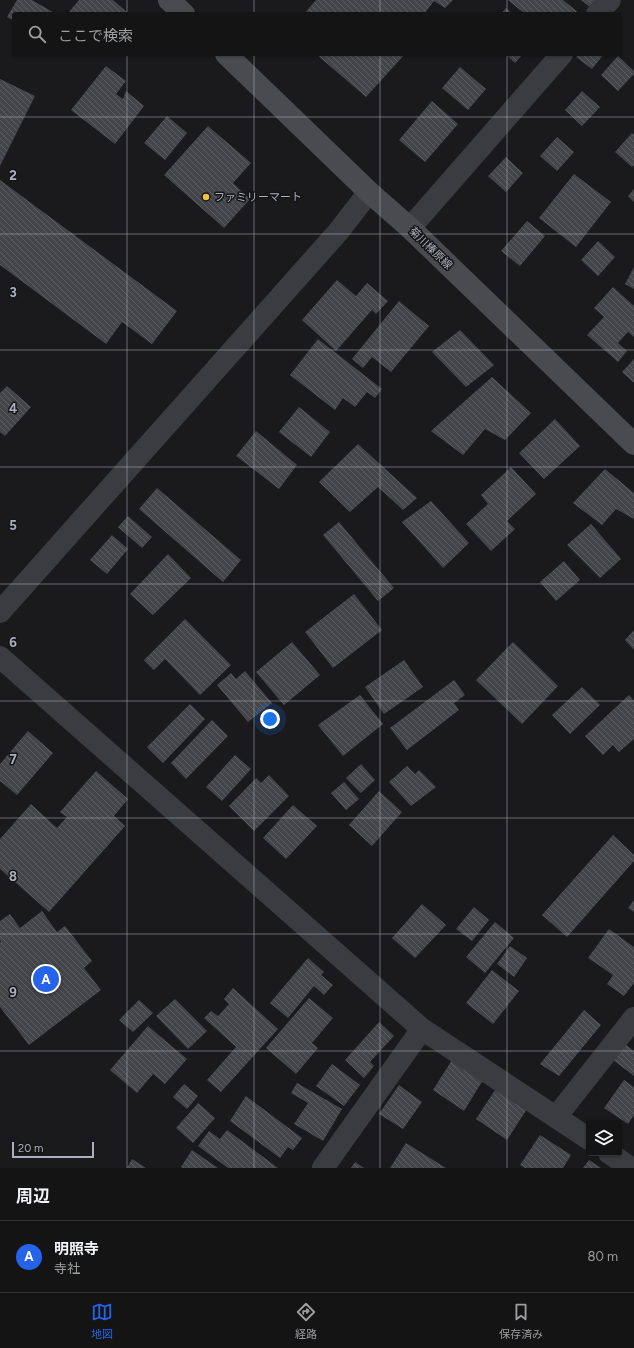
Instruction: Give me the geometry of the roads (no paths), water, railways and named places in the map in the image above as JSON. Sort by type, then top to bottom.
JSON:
[{"type":"main road","points":[[169,0],[182,12]]},
{"type":"main road","name":"菊川榛原線","points":[[228,56],[369,192],[410,228],[633,441]]},
{"type":"street","points":[[599,12],[610,0]]},
{"type":"street","points":[[410,228],[560,56]]},
{"type":"street","points":[[0,612],[338,232],[369,192]]},
{"type":"street","points":[[0,657],[422,1029],[586,1137]]},
{"type":"street","points":[[556,1117],[634,1018]]},
{"type":"street","points":[[323,1168],[422,1029]]},
{"type":"street","points":[[613,1156],[631,1168]]},
{"type":"place","name":"ファミリーマート","points":[[206,197]]},
{"type":"place","name":"明照寺","points":[[46,979]]}]
